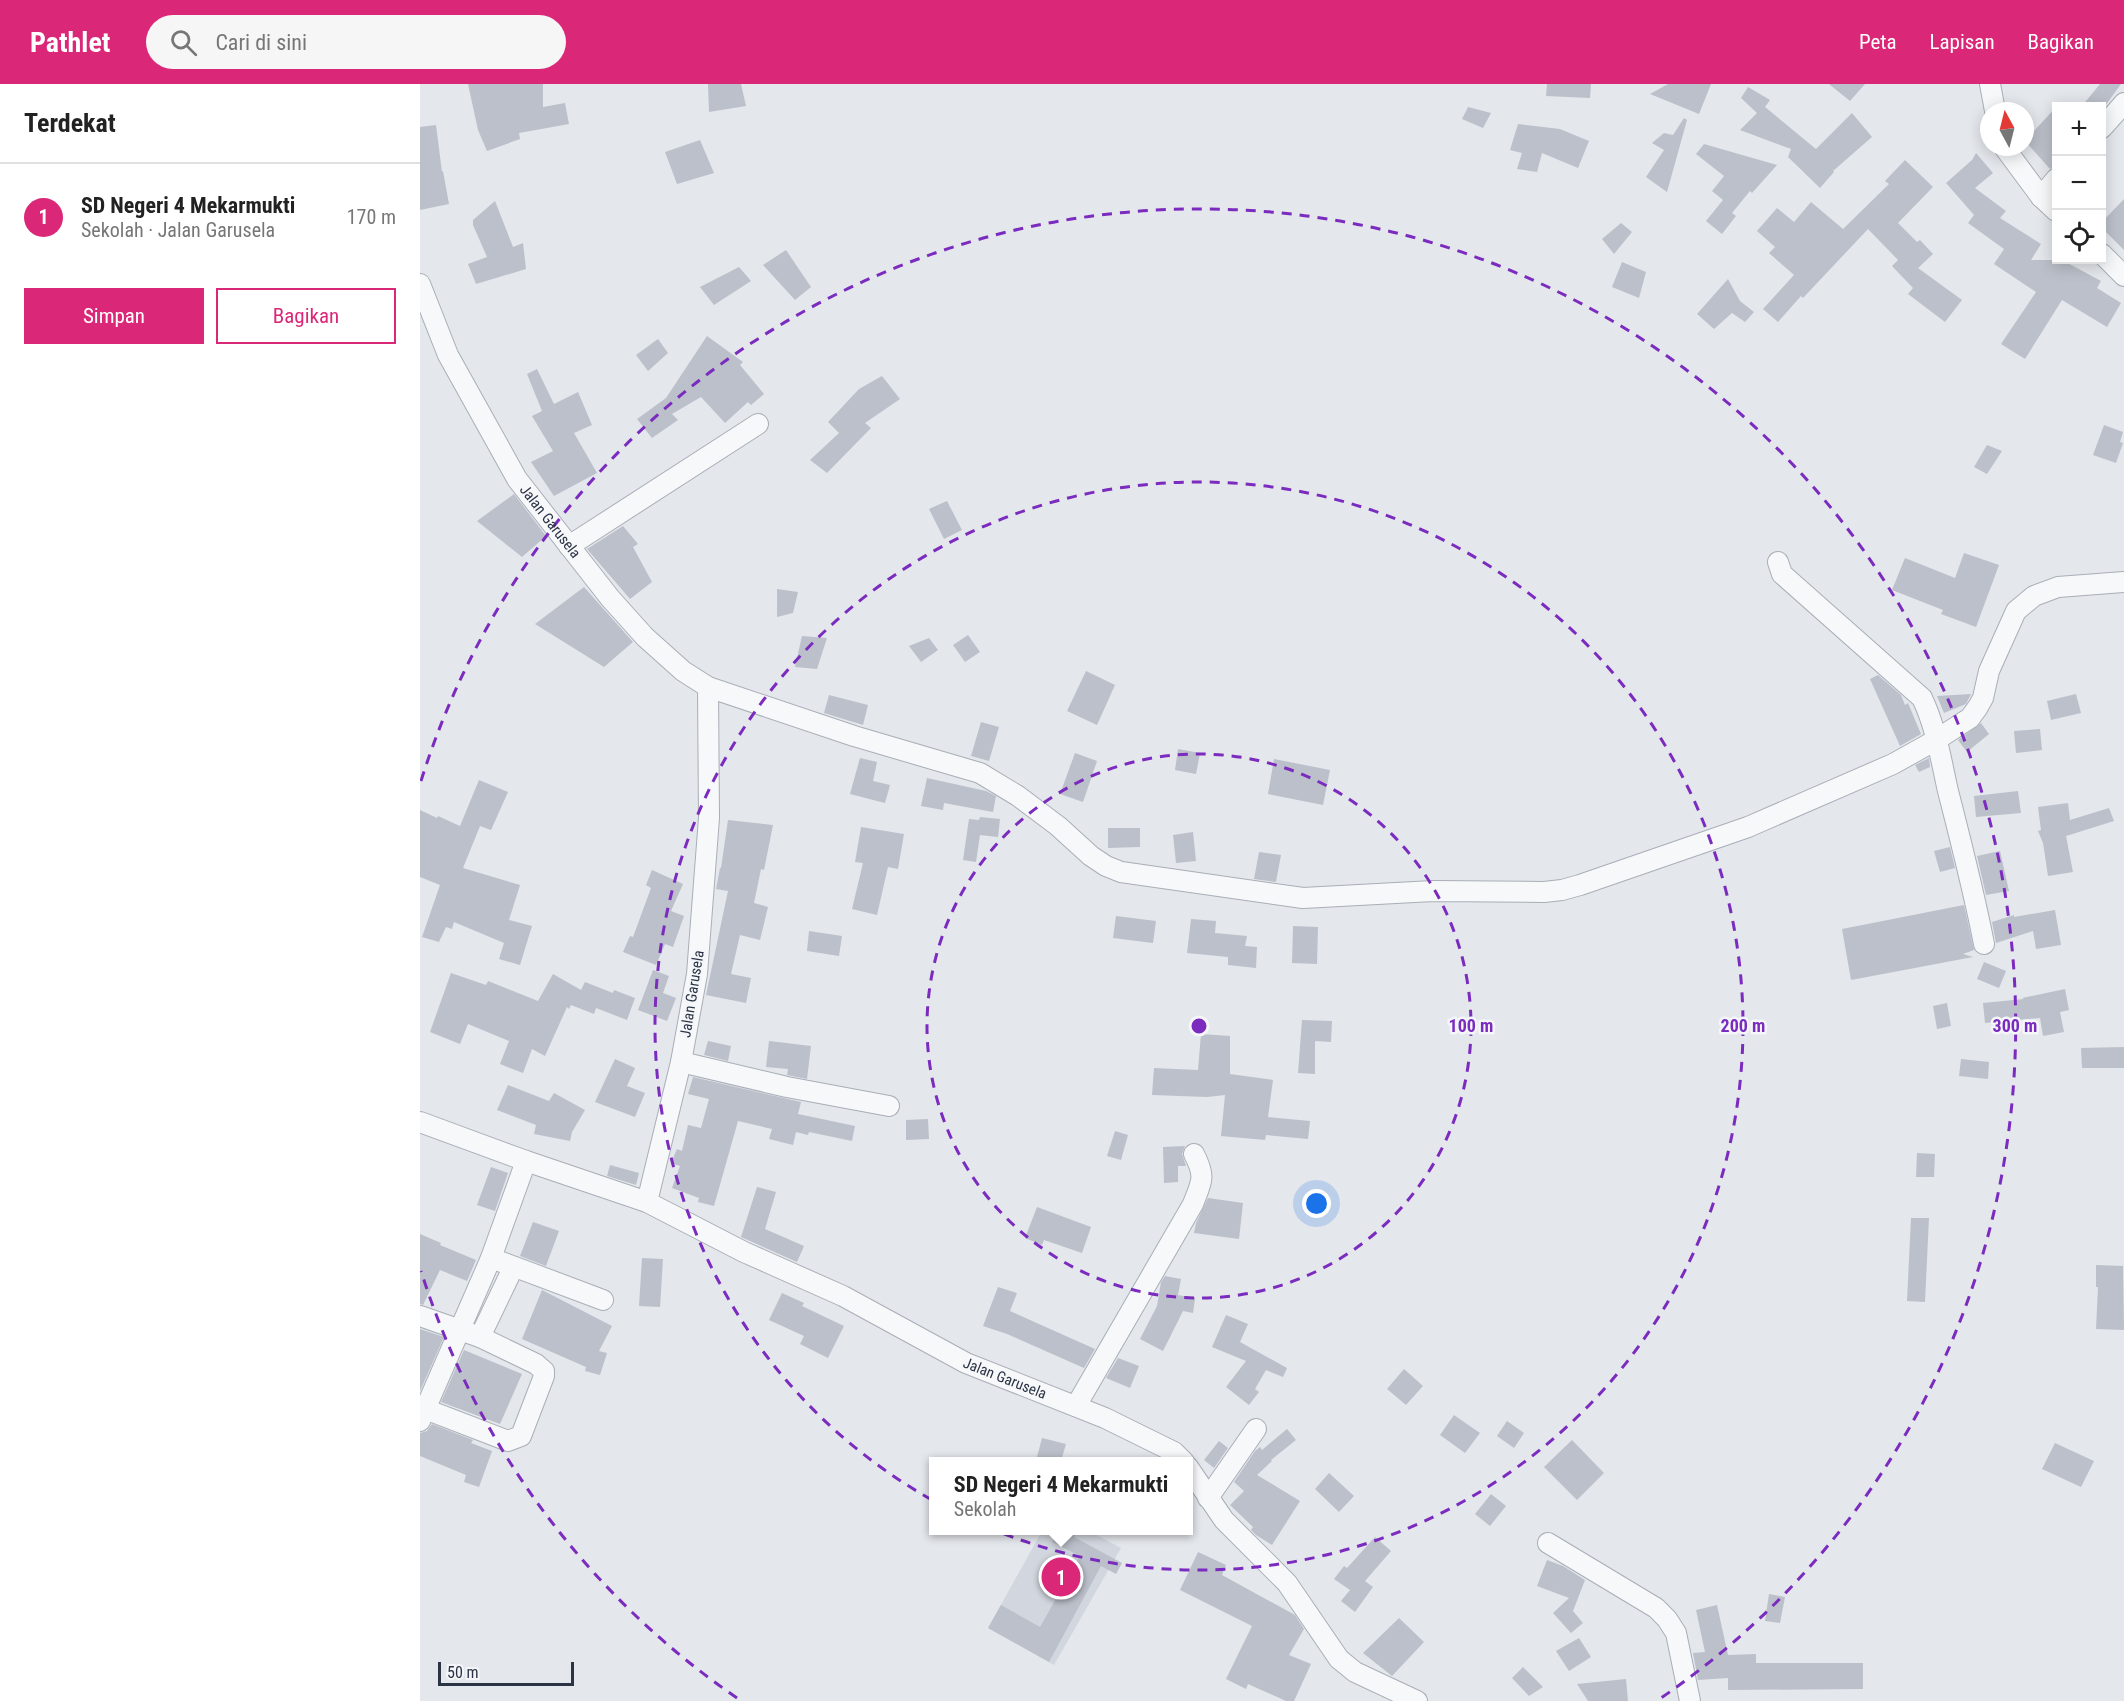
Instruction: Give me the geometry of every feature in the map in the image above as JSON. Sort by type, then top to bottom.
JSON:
[{"type":"street","points":[[1990,84],[1993,102]]},
{"type":"street","points":[[2106,123],[2124,103]]},
{"type":"street","points":[[2011,156],[2041,197],[2055,210]]},
{"type":"street","points":[[2041,197],[2052,184]]},
{"type":"street","points":[[2106,258],[2124,276]]},
{"type":"street","name":"Jalan Garusela","points":[[420,284],[448,356],[517,479],[610,598],[645,637],[683,671],[708,687],[710,818],[697,974],[681,1062],[647,1202],[744,1252],[843,1296],[966,1363],[1076,1406],[1174,1452],[1180,1457]]},
{"type":"street","points":[[569,546],[758,424]]},
{"type":"street","points":[[1778,562],[1782,574],[1922,698],[1932,717],[1974,889],[1984,944]]},
{"type":"street","points":[[708,687],[854,736],[980,773],[1018,796],[1058,826],[1091,856],[1121,872],[1303,898],[1433,891],[1544,892],[1562,890],[1748,827],[1893,764],[1970,718],[1983,699],[1989,671],[2016,611],[2034,596],[2058,587],[2124,582]]},
{"type":"street","points":[[681,1062],[787,1087],[889,1106]]},
{"type":"street","points":[[420,1122],[647,1202]]},
{"type":"street","points":[[1076,1406],[1193,1204],[1202,1181],[1201,1168],[1194,1154]]},
{"type":"street","points":[[420,1316],[459,1329],[480,1337],[536,1364],[544,1371],[521,1436],[508,1441],[422,1412],[459,1329],[491,1258],[526,1161]]},
{"type":"street","points":[[491,1258],[603,1300]]},
{"type":"street","points":[[480,1337],[513,1268]]},
{"type":"street","points":[[1208,1498],[1256,1429]]},
{"type":"street","points":[[1193,1475],[1224,1520],[1287,1583],[1339,1659],[1355,1672],[1417,1701]]},
{"type":"street","points":[[1548,1543],[1656,1608],[1667,1620],[1676,1633],[1690,1701]]},
{"type":"shaded area","points":[[1040,1535],[1097,1535],[1121,1548],[1054,1665],[988,1628]]},
{"type":"building","points":[[468,84],[543,84],[543,107],[565,103],[569,124],[519,133],[520,139],[487,151],[478,130]]},
{"type":"building","points":[[708,84],[741,84],[746,106],[709,112]]},
{"type":"building","points":[[1547,84],[1591,84],[1590,98],[1546,96]]},
{"type":"building","points":[[1668,84],[1711,84],[1699,114],[1650,94]]},
{"type":"building","points":[[1829,84],[1865,84],[1850,101]]},
{"type":"building","points":[[2100,84],[2121,84],[2106,105],[2106,102],[2085,102]]},
{"type":"building","points":[[1748,87],[1770,100],[1765,107],[1816,149],[1852,113],[1872,137],[1833,171],[1820,188],[1788,157],[1791,149],[1740,130],[1757,113],[1741,98]]},
{"type":"building","points":[[1468,107],[1491,113],[1483,128],[1462,119]]},
{"type":"building","points":[[2052,111],[2052,168],[2050,169],[2034,151],[2034,131]]},
{"type":"building","points":[[1684,118],[1687,120],[1667,192],[1646,177],[1664,150],[1652,143],[1664,133],[1673,135]]},
{"type":"building","points":[[1518,124],[1560,129],[1589,141],[1578,168],[1542,153],[1537,172],[1517,169],[1522,153],[1510,150]]},
{"type":"building","points":[[436,125],[449,204],[420,210],[420,127]]},
{"type":"building","points":[[700,140],[714,173],[677,184],[665,152]]},
{"type":"building","points":[[1704,144],[1777,165],[1752,193],[1750,191],[1732,213],[1736,216],[1722,234],[1706,221],[1723,200],[1712,191],[1724,176],[1696,154]]},
{"type":"building","points":[[1976,153],[1993,173],[1975,188],[2006,211],[2000,218],[2041,244],[2031,260],[2052,260],[2052,264],[2069,264],[2101,281],[2097,288],[2121,303],[2107,327],[2062,300],[2025,359],[2001,344],[2036,292],[1994,264],[2004,249],[1968,223],[1974,215],[1946,183],[1972,160]]},
{"type":"building","points":[[1905,160],[1933,187],[1898,223],[1917,242],[1920,240],[1933,254],[1918,268],[1962,300],[1945,322],[1908,294],[1913,288],[1892,266],[1898,260],[1868,229],[1778,322],[1763,309],[1794,275],[1769,253],[1775,247],[1757,231],[1777,208],[1794,222],[1811,202],[1843,229],[1889,184],[1885,181]]},
{"type":"building","points":[[2124,199],[2124,250],[2106,232],[2106,218]]},
{"type":"building","points":[[495,201],[513,247],[523,243],[526,269],[476,284],[468,264],[487,257],[473,220]]},
{"type":"building","points":[[1621,223],[1632,232],[1614,254],[1602,239]]},
{"type":"building","points":[[786,250],[811,287],[795,300],[763,265]]},
{"type":"building","points":[[1622,262],[1646,272],[1639,298],[1612,287]]},
{"type":"building","points":[[739,267],[751,281],[714,305],[700,287]]},
{"type":"building","points":[[1728,279],[1740,301],[1754,312],[1745,322],[1732,313],[1714,329],[1697,314]]},
{"type":"building","points":[[707,336],[743,362],[740,365],[764,394],[751,405],[748,402],[725,423],[701,397],[672,414],[678,420],[652,438],[637,419],[666,398]]},
{"type":"building","points":[[658,339],[668,353],[648,371],[636,355]]},
{"type":"building","points":[[537,369],[554,404],[578,392],[592,425],[574,433],[597,473],[554,496],[531,462],[553,451],[532,416],[542,411],[527,374]]},
{"type":"building","points":[[882,376],[900,399],[865,423],[871,428],[827,473],[810,460],[839,433],[828,422],[859,389]]},
{"type":"building","points":[[2104,425],[2123,432],[2120,442],[2123,443],[2116,463],[2093,455]]},
{"type":"building","points":[[1987,445],[2002,451],[1987,474],[1974,467]]},
{"type":"building","points":[[514,494],[546,536],[522,557],[477,521]]},
{"type":"building","points":[[947,501],[962,530],[944,539],[929,509]]},
{"type":"building","points":[[623,526],[638,544],[633,547],[652,582],[630,599],[587,549]]},
{"type":"building","points":[[1964,553],[1999,565],[1976,627],[1941,614],[1943,610],[1892,590],[1905,558],[1955,578]]},
{"type":"building","points":[[584,587],[633,642],[604,667],[535,624]]},
{"type":"building","points":[[777,589],[798,592],[793,613],[777,617]]},
{"type":"building","points":[[968,635],[980,652],[965,662],[953,645]]},
{"type":"building","points":[[802,636],[827,638],[817,669],[795,667]]},
{"type":"building","points":[[929,638],[938,650],[921,662],[909,646]]},
{"type":"building","points":[[1086,671],[1115,685],[1097,725],[1067,711]]},
{"type":"building","points":[[1878,675],[1901,695],[1905,705],[1908,703],[1921,734],[1900,746],[1870,679]]},
{"type":"building","points":[[1971,694],[1966,704],[1944,713],[1937,696]]},
{"type":"building","points":[[2076,694],[2081,713],[2051,720],[2047,701]]},
{"type":"building","points":[[829,695],[868,705],[863,725],[824,713]]},
{"type":"building","points":[[981,722],[999,727],[989,761],[971,756]]},
{"type":"building","points":[[1981,723],[1989,734],[1967,752],[1958,740]]},
{"type":"building","points":[[2040,729],[2042,750],[2016,753],[2014,731]]},
{"type":"building","points":[[1178,749],[1200,753],[1196,774],[1175,770]]},
{"type":"building","points":[[1075,753],[1097,761],[1083,802],[1060,794]]},
{"type":"building","points":[[860,758],[877,762],[873,781],[890,785],[885,803],[850,794]]},
{"type":"building","points":[[1929,758],[1930,767],[1919,772],[1915,765]]},
{"type":"building","points":[[1274,759],[1330,770],[1323,805],[1268,794]]},
{"type":"building","points":[[927,778],[986,791],[996,796],[993,812],[944,803],[943,810],[921,806]]},
{"type":"building","points":[[479,780],[508,792],[491,830],[480,826],[463,868],[520,885],[509,920],[532,926],[520,965],[499,959],[504,943],[454,922],[452,929],[446,927],[439,942],[422,937],[440,885],[420,877],[420,810],[460,826]]},
{"type":"building","points":[[2018,791],[2021,813],[1976,817],[1974,796]]},
{"type":"building","points":[[2068,803],[2070,820],[2109,808],[2114,821],[2066,836],[2073,872],[2048,876],[2043,843],[2038,831],[2041,830],[2038,807]]},
{"type":"building","points":[[980,817],[1000,819],[998,837],[980,835],[976,862],[963,860],[969,819],[979,820]]},
{"type":"building","points":[[728,820],[773,825],[764,870],[761,869],[754,903],[768,907],[760,940],[740,935],[731,974],[751,978],[746,1003],[706,995],[728,891],[716,889]]},
{"type":"building","points":[[861,827],[904,834],[898,869],[888,867],[877,915],[852,909],[863,863],[855,862]]},
{"type":"building","points":[[1108,828],[1140,828],[1140,847],[1108,848]]},
{"type":"building","points":[[1193,832],[1196,861],[1176,863],[1173,835]]},
{"type":"building","points":[[1950,847],[1955,868],[1940,872],[1934,851]]},
{"type":"building","points":[[2000,851],[2009,891],[1986,895],[1977,856]]},
{"type":"building","points":[[1259,852],[1281,855],[1276,882],[1254,879]]},
{"type":"building","points":[[652,870],[683,884],[671,911],[684,916],[673,947],[665,944],[656,965],[623,952],[630,936],[633,937],[651,888],[646,885]]},
{"type":"building","points":[[1964,905],[1974,950],[1963,954],[1973,957],[1851,980],[1842,929]]},
{"type":"building","points":[[2055,910],[2061,945],[2036,949],[2033,931],[1996,943],[1992,922],[2014,915],[2014,917]]},
{"type":"building","points":[[1116,916],[1156,921],[1153,943],[1113,938]]},
{"type":"building","points":[[1191,919],[1216,921],[1215,933],[1247,936],[1245,946],[1257,947],[1256,968],[1228,965],[1228,957],[1187,953]]},
{"type":"building","points":[[1293,926],[1318,927],[1317,964],[1292,963]]},
{"type":"building","points":[[809,931],[842,936],[839,956],[807,951]]},
{"type":"building","points":[[1984,962],[2006,971],[1999,988],[1977,979]]},
{"type":"building","points":[[653,970],[669,976],[663,993],[676,998],[667,1021],[638,1010]]},
{"type":"building","points":[[451,973],[486,985],[488,981],[538,1001],[553,974],[581,990],[585,982],[613,993],[614,990],[635,998],[627,1020],[596,1008],[594,1014],[571,1005],[569,1009],[567,1007],[545,1056],[532,1049],[523,1073],[500,1064],[509,1041],[468,1024],[460,1044],[430,1032]]},
{"type":"building","points":[[2065,989],[2069,1010],[2060,1012],[2064,1032],[2043,1036],[2040,1018],[1985,1023],[1983,1003],[2024,999],[2022,998]]},
{"type":"building","points":[[1947,1003],[1951,1026],[1937,1029],[1933,1006]]},
{"type":"building","points":[[1302,1020],[1332,1021],[1331,1042],[1315,1041],[1315,1074],[1298,1073]]},
{"type":"building","points":[[1201,1034],[1230,1036],[1230,1074],[1273,1080],[1268,1117],[1310,1121],[1308,1139],[1266,1135],[1265,1140],[1221,1136],[1225,1095],[1207,1097],[1152,1095],[1154,1068],[1198,1070]]},
{"type":"building","points":[[708,1041],[731,1046],[728,1061],[704,1055]]},
{"type":"building","points":[[769,1041],[811,1046],[807,1079],[787,1075],[788,1069],[766,1067]]},
{"type":"building","points":[[2124,1047],[2124,1068],[2082,1068],[2081,1048]]},
{"type":"building","points":[[615,1059],[635,1068],[627,1086],[645,1093],[635,1117],[595,1102]]},
{"type":"building","points":[[1961,1059],[1989,1062],[1988,1079],[1959,1076]]},
{"type":"building","points":[[693,1077],[801,1102],[798,1114],[855,1126],[852,1141],[809,1132],[808,1135],[796,1132],[793,1145],[769,1139],[772,1129],[738,1121],[714,1206],[698,1202],[699,1198],[672,1188],[680,1166],[671,1163],[677,1149],[682,1151],[688,1125],[701,1128],[709,1099],[688,1094]]},
{"type":"building","points":[[508,1085],[549,1101],[554,1093],[585,1110],[572,1132],[570,1141],[534,1134],[536,1125],[497,1110]]},
{"type":"building","points":[[928,1119],[929,1139],[906,1140],[906,1120]]},
{"type":"building","points":[[1115,1131],[1128,1135],[1121,1160],[1107,1156]]},
{"type":"building","points":[[1185,1146],[1182,1154],[1186,1166],[1178,1166],[1178,1182],[1164,1183],[1163,1147]]},
{"type":"building","points":[[1917,1153],[1935,1154],[1934,1177],[1916,1177]]},
{"type":"building","points":[[610,1165],[639,1173],[636,1185],[607,1176]]},
{"type":"building","points":[[491,1167],[508,1173],[495,1211],[477,1205]]},
{"type":"building","points":[[757,1187],[776,1192],[765,1229],[804,1246],[797,1262],[741,1237]]},
{"type":"building","points":[[1208,1198],[1243,1203],[1239,1239],[1194,1233],[1196,1223]]},
{"type":"building","points":[[1037,1207],[1091,1227],[1082,1253],[1044,1240],[1042,1245],[1025,1238]]},
{"type":"building","points":[[1911,1218],[1929,1218],[1925,1302],[1907,1301]]},
{"type":"building","points":[[533,1222],[559,1231],[546,1266],[520,1256]]},
{"type":"building","points":[[420,1234],[476,1260],[467,1281],[440,1270],[423,1305],[420,1304]]},
{"type":"building","points":[[642,1258],[663,1259],[660,1307],[639,1306]]},
{"type":"building","points":[[2096,1265],[2123,1266],[2124,1330],[2096,1329],[2098,1287],[2096,1287]]},
{"type":"building","points":[[1165,1276],[1181,1279],[1178,1295],[1195,1298],[1193,1313],[1183,1311],[1163,1351],[1140,1339],[1157,1306],[1161,1282]]},
{"type":"building","points":[[998,1287],[1017,1293],[1010,1311],[1095,1349],[1084,1368],[1007,1334],[983,1326]]},
{"type":"building","points":[[542,1290],[612,1326],[599,1351],[607,1353],[600,1375],[585,1371],[586,1367],[522,1339]]},
{"type":"building","points":[[782,1293],[804,1303],[802,1306],[844,1326],[828,1358],[800,1344],[804,1336],[769,1320]]},
{"type":"building","points":[[1226,1315],[1248,1324],[1240,1342],[1287,1368],[1283,1377],[1266,1370],[1255,1389],[1259,1392],[1249,1405],[1226,1387],[1246,1361],[1212,1347]]},
{"type":"building","points":[[420,1329],[444,1337],[420,1391]]},
{"type":"building","points":[[464,1350],[522,1374],[500,1424],[441,1402]]},
{"type":"building","points":[[1118,1358],[1139,1366],[1130,1388],[1106,1378]]},
{"type":"building","points":[[1404,1369],[1423,1386],[1406,1405],[1387,1389]]},
{"type":"building","points":[[1454,1415],[1480,1433],[1465,1453],[1440,1435]]},
{"type":"building","points":[[1507,1421],[1524,1433],[1514,1448],[1497,1436]]},
{"type":"building","points":[[432,1424],[473,1440],[471,1443],[492,1451],[479,1487],[464,1482],[466,1475],[420,1456],[420,1433],[427,1431]]},
{"type":"building","points":[[1287,1429],[1296,1440],[1271,1460],[1257,1475],[1300,1501],[1272,1545],[1256,1535],[1251,1530],[1253,1527],[1230,1505],[1244,1491],[1234,1482],[1255,1451],[1260,1447],[1262,1450]]},
{"type":"building","points":[[1042,1438],[1066,1444],[1062,1457],[1037,1457]]},
{"type":"building","points":[[1572,1440],[1604,1473],[1577,1500],[1544,1467]]},
{"type":"building","points":[[1219,1441],[1228,1448],[1214,1468],[1204,1460]]},
{"type":"building","points":[[2055,1443],[2094,1461],[2081,1487],[2042,1469]]},
{"type":"building","points":[[1329,1473],[1354,1496],[1339,1512],[1315,1489]]},
{"type":"building","points":[[1491,1494],[1506,1506],[1490,1526],[1475,1514]]},
{"type":"building","points":[[1056,1535],[1075,1535],[1074,1537],[1122,1563],[1116,1574],[1101,1566],[1049,1662],[988,1628],[1001,1605],[1040,1627],[1080,1556],[1052,1542]]},
{"type":"building","points":[[1375,1537],[1391,1551],[1365,1581],[1373,1587],[1355,1612],[1341,1601],[1350,1590],[1334,1579],[1344,1566],[1347,1568]]},
{"type":"building","points":[[1198,1552],[1226,1565],[1222,1575],[1295,1615],[1304,1629],[1289,1655],[1311,1664],[1294,1701],[1286,1701],[1248,1684],[1246,1689],[1226,1679],[1252,1626],[1180,1590]]},
{"type":"building","points":[[1547,1560],[1563,1566],[1585,1580],[1573,1611],[1583,1623],[1571,1633],[1553,1613],[1569,1598],[1537,1586]]},
{"type":"building","points":[[1769,1594],[1785,1597],[1780,1623],[1765,1621]]},
{"type":"building","points":[[1717,1605],[1728,1655],[1756,1654],[1756,1663],[1863,1663],[1863,1689],[1728,1690],[1728,1678],[1698,1680],[1693,1653],[1705,1652],[1696,1610]]},
{"type":"building","points":[[1399,1618],[1424,1642],[1392,1676],[1363,1653]]},
{"type":"building","points":[[1579,1638],[1591,1657],[1569,1671],[1556,1651]]},
{"type":"building","points":[[1523,1667],[1543,1687],[1529,1696],[1512,1678]]},
{"type":"building","points":[[1626,1679],[1628,1701],[1588,1701],[1577,1684]]},
{"type":"place","name":"SD Negeri 4 Mekarmukti","points":[[1061,1577]]}]
